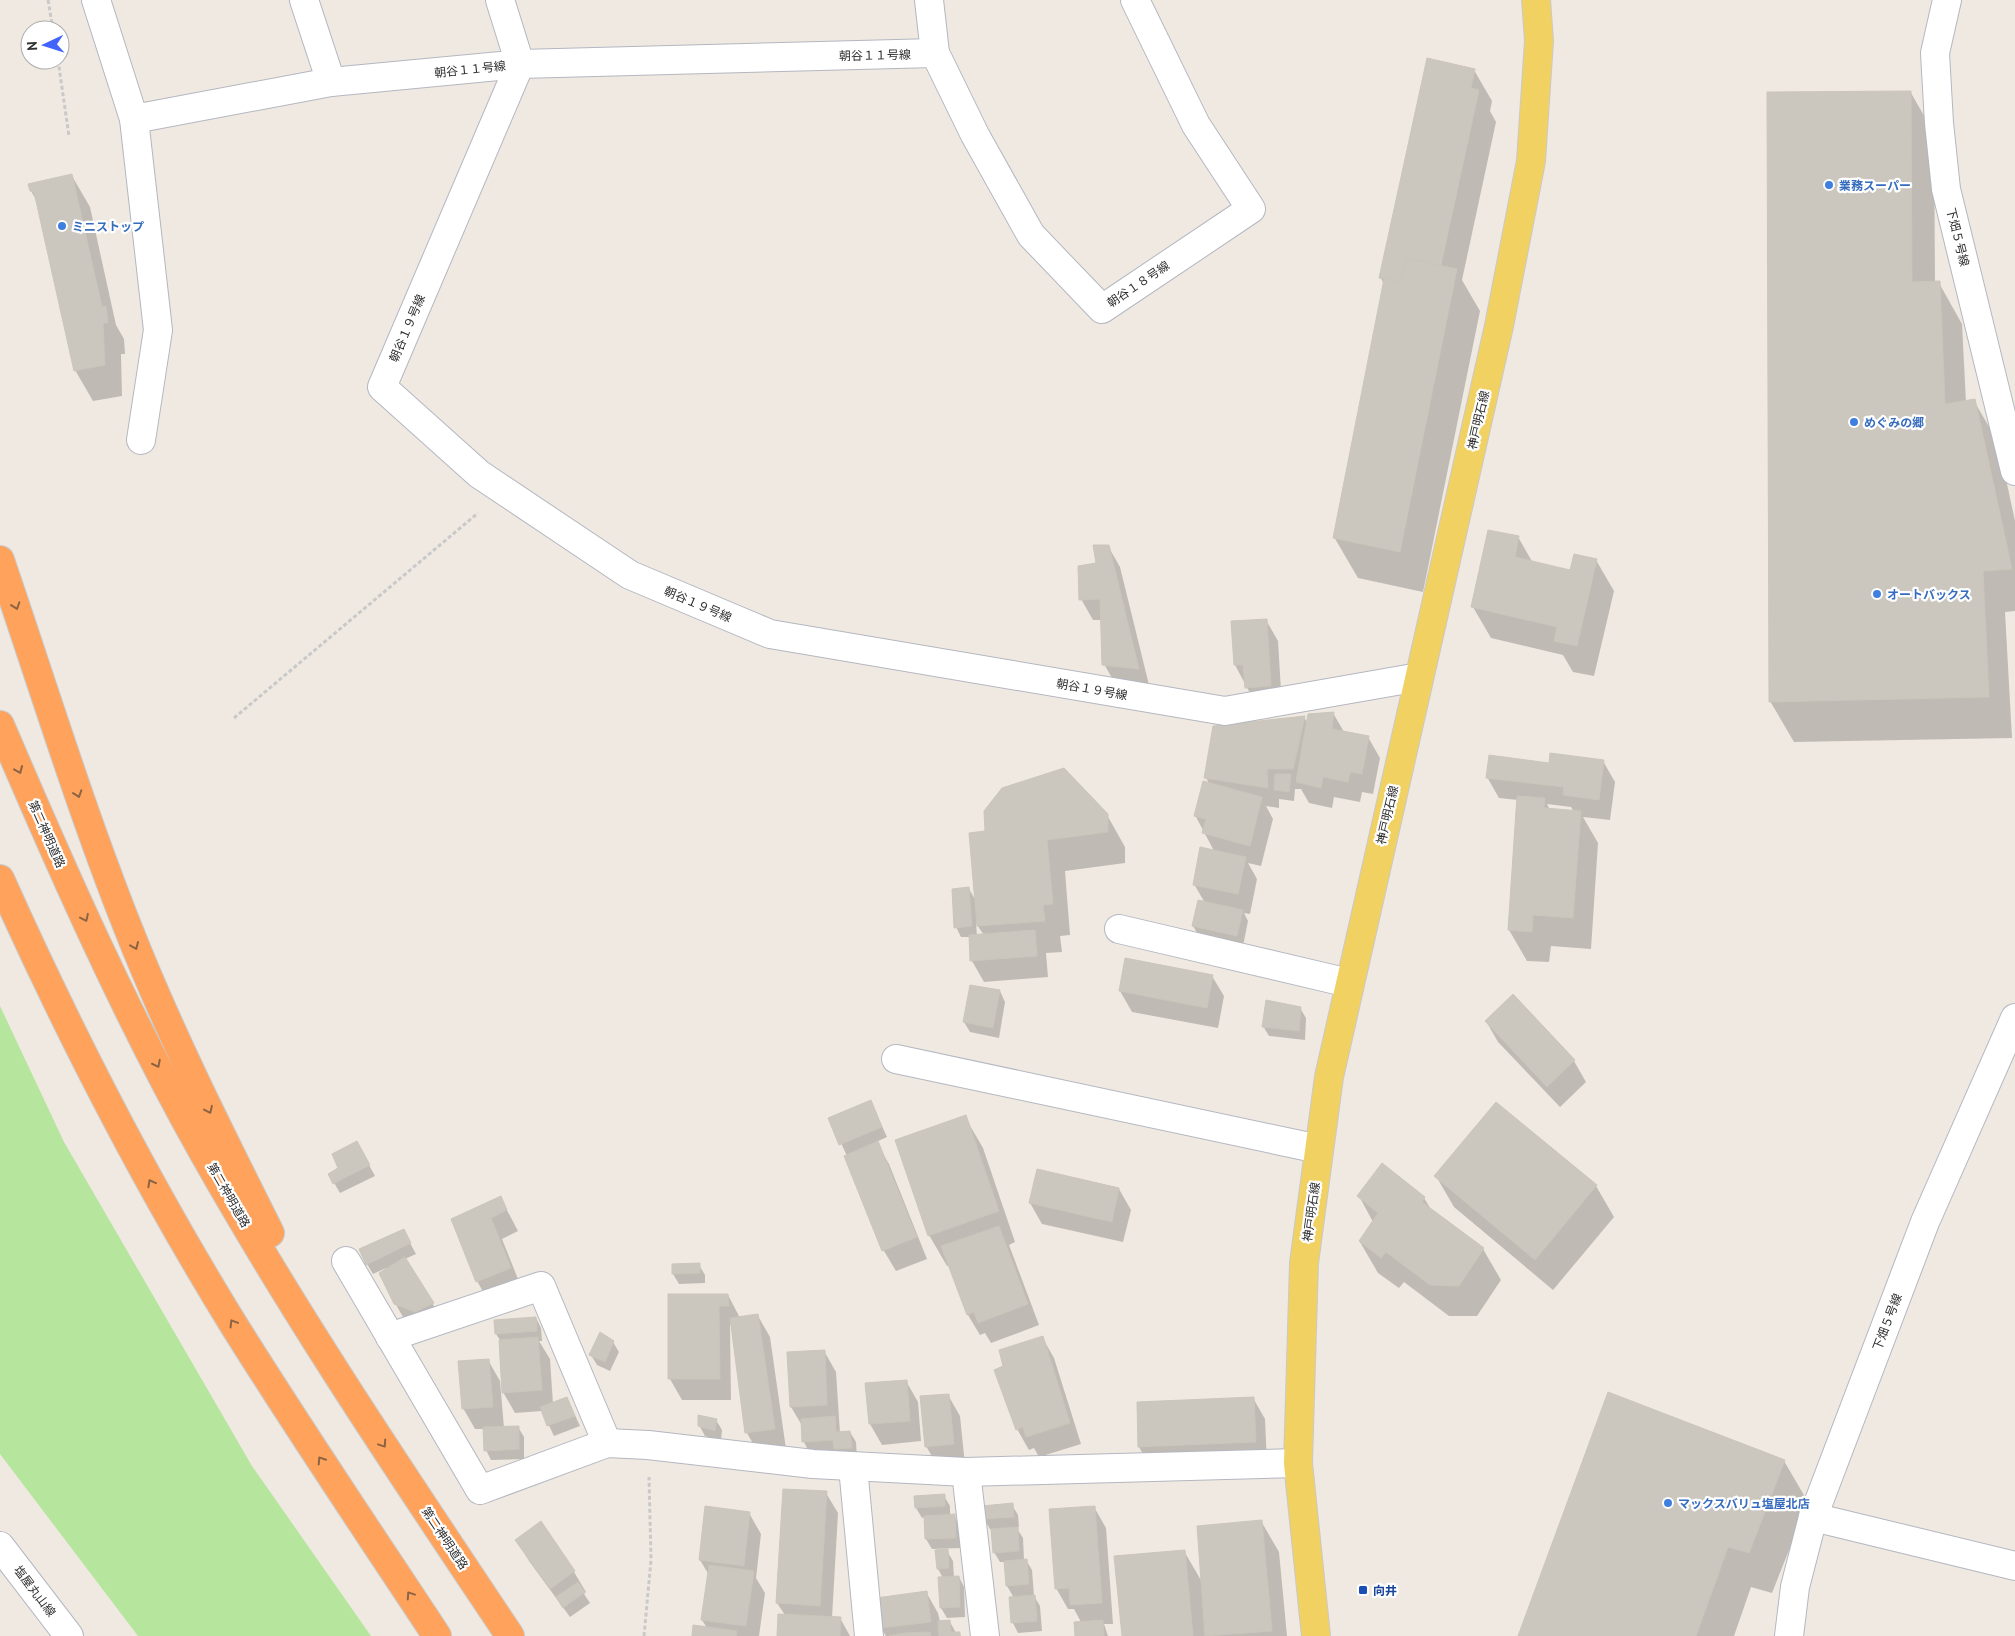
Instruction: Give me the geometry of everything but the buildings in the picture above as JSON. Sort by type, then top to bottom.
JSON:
[{"type":"highway","points":[[0,560],[91,832],[129,930],[172,1031],[228,1148],[362,1414]]},
{"type":"highway","name":"第二神明道路","points":[[0,725],[52,847],[119,990],[202,1150],[279,1281],[362,1414],[510,1636]]},
{"type":"highway","points":[[0,879],[96,1084],[166,1209],[235,1326],[437,1636]]},
{"type":"main road","name":"神戸明石線","points":[[1316,1636],[1298,1463],[1304,1264],[1329,1078],[1499,326],[1531,161],[1539,41],[1536,0]]},
{"type":"street","points":[[96,0],[134,119],[158,330],[141,440]]},
{"type":"street","points":[[304,0],[331,82]]},
{"type":"street","points":[[500,0],[520,64]]},
{"type":"street","name":"朝谷１８号線","points":[[929,0],[935,53],[975,135],[1031,235],[1102,309],[1251,209],[1196,125],[1135,0]]},
{"type":"street","name":"下畑５号線","points":[[1947,0],[1935,53],[1939,123],[1946,189],[2015,471]]},
{"type":"street","name":"朝谷１１号線","points":[[134,119],[331,82],[520,64],[935,53]]},
{"type":"street","name":"朝谷１９号線","points":[[520,64],[382,387],[479,474],[504,492],[630,576],[770,634],[1225,711],[1419,676]]},
{"type":"street","points":[[1118,928],[1350,983]]},
{"type":"street","name":"下畑５号線","points":[[1789,1636],[1795,1587],[1812,1517],[1925,1222],[2015,1018]]},
{"type":"street","points":[[896,1059],[1320,1149]]},
{"type":"street","points":[[346,1261],[480,1490],[607,1443],[814,1464],[966,1472],[1298,1463]]},
{"type":"street","points":[[390,1337],[541,1286],[607,1443]]},
{"type":"street","points":[[853,1466],[869,1636]]},
{"type":"street","points":[[966,1472],[985,1636]]},
{"type":"street","points":[[1812,1517],[2015,1566]]},
{"type":"street","name":"塩屋丸山線","points":[[0,1546],[69,1636]]},
{"type":"path","points":[[48,0],[51,20]]},
{"type":"path","points":[[60,70],[70,136]]},
{"type":"path","points":[[234,718],[504,492]]},
{"type":"path","points":[[644,1636],[651,1560],[648,1446]]},
{"type":"green space","points":[[0,1006],[64,1142],[252,1466],[371,1636],[138,1636],[0,1454]]},
{"type":"place","name":"業務スーパー","points":[[1829,185]]},
{"type":"place","name":"ミニストップ","points":[[62,226]]},
{"type":"place","name":"めぐみの郷","points":[[1854,422]]},
{"type":"place","name":"オートバックス","points":[[1877,594]]},
{"type":"place","name":"マックスバリュ塩屋北店","points":[[1668,1503]]},
{"type":"place","name":"向井","points":[[1363,1590]]}]
